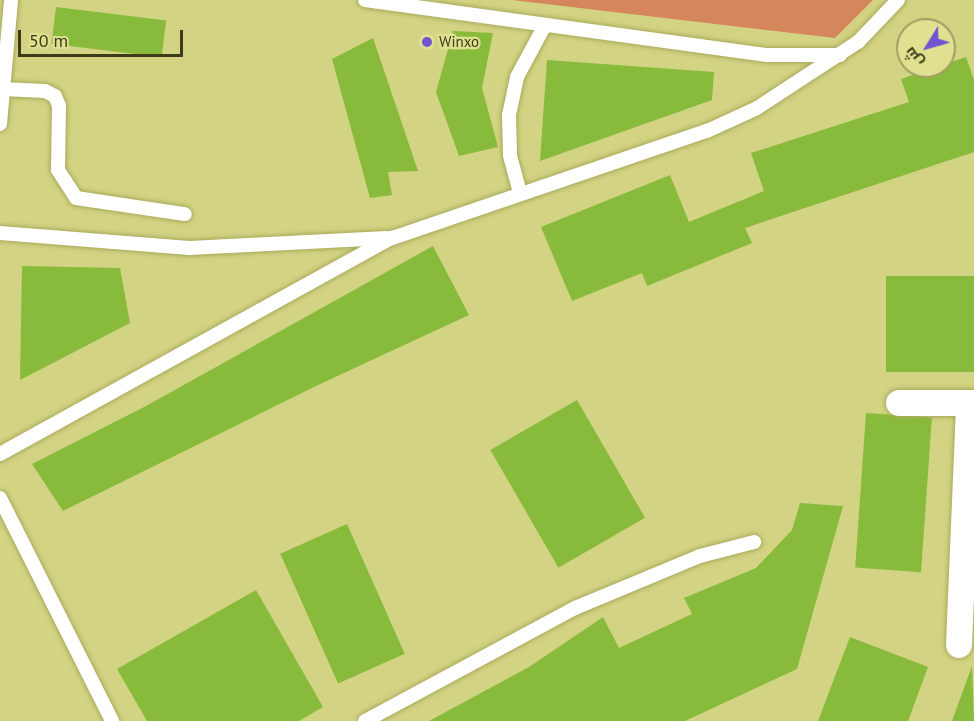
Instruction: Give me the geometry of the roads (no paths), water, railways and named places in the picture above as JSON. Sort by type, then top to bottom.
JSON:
[{"type":"street","points":[[899,403],[972,403],[958,645]]},
{"type":"lane","points":[[0,124],[11,0]]},
{"type":"lane","points":[[365,0],[767,55],[840,55]]},
{"type":"lane","points":[[0,454],[392,238],[706,131],[757,108],[840,55],[875,27],[898,0]]},
{"type":"lane","points":[[520,193],[510,155],[508,116],[517,76],[545,25]]},
{"type":"lane","points":[[3,89],[45,91],[55,96],[59,106],[58,170],[76,198],[185,214]]},
{"type":"lane","points":[[0,233],[189,248],[392,238]]},
{"type":"lane","points":[[0,498],[112,721]]},
{"type":"lane","points":[[365,721],[575,608],[700,556],[754,542]]},
{"type":"place","name":"Winxo","points":[[427,42]]}]
